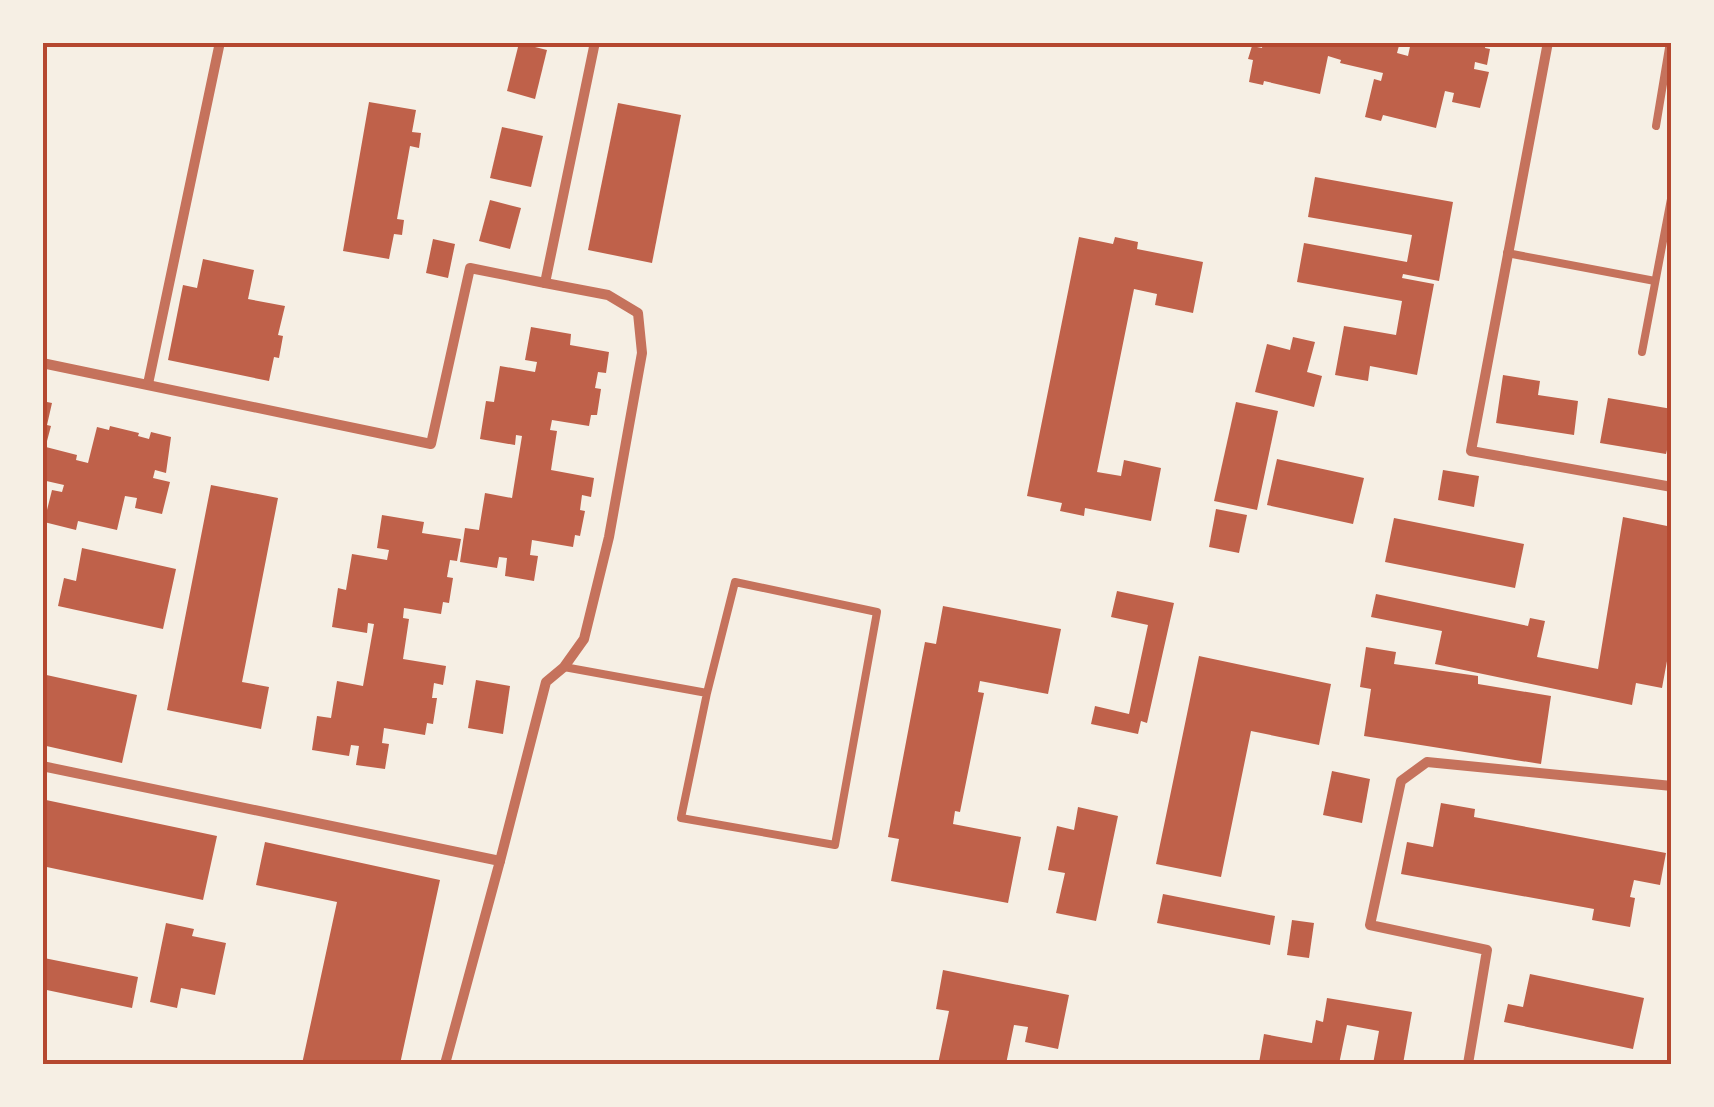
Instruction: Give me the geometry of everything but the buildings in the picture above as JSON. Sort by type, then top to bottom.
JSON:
[{"type":"street","points":[[148,384],[220,42]]},
{"type":"street","points":[[545,283],[596,42]]},
{"type":"street","points":[[1548,42],[1471,451],[1672,487]]},
{"type":"street","points":[[42,363],[431,444],[470,268],[608,295],[638,312],[642,353],[609,537],[584,639],[564,667],[546,682],[445,1064]]},
{"type":"street","points":[[1468,1064],[1487,950],[1370,925],[1401,780],[1427,762],[1672,786]]},
{"type":"street","points":[[42,766],[500,862]]},
{"type":"lane","points":[[1656,126],[1670,42]]},
{"type":"lane","points":[[1642,352],[1670,198]]},
{"type":"lane","points":[[1507,253],[1655,281]]},
{"type":"lane","points":[[735,582],[878,612],[834,845],[681,818],[706,693],[735,582]]},
{"type":"lane","points":[[564,667],[706,693]]}]
